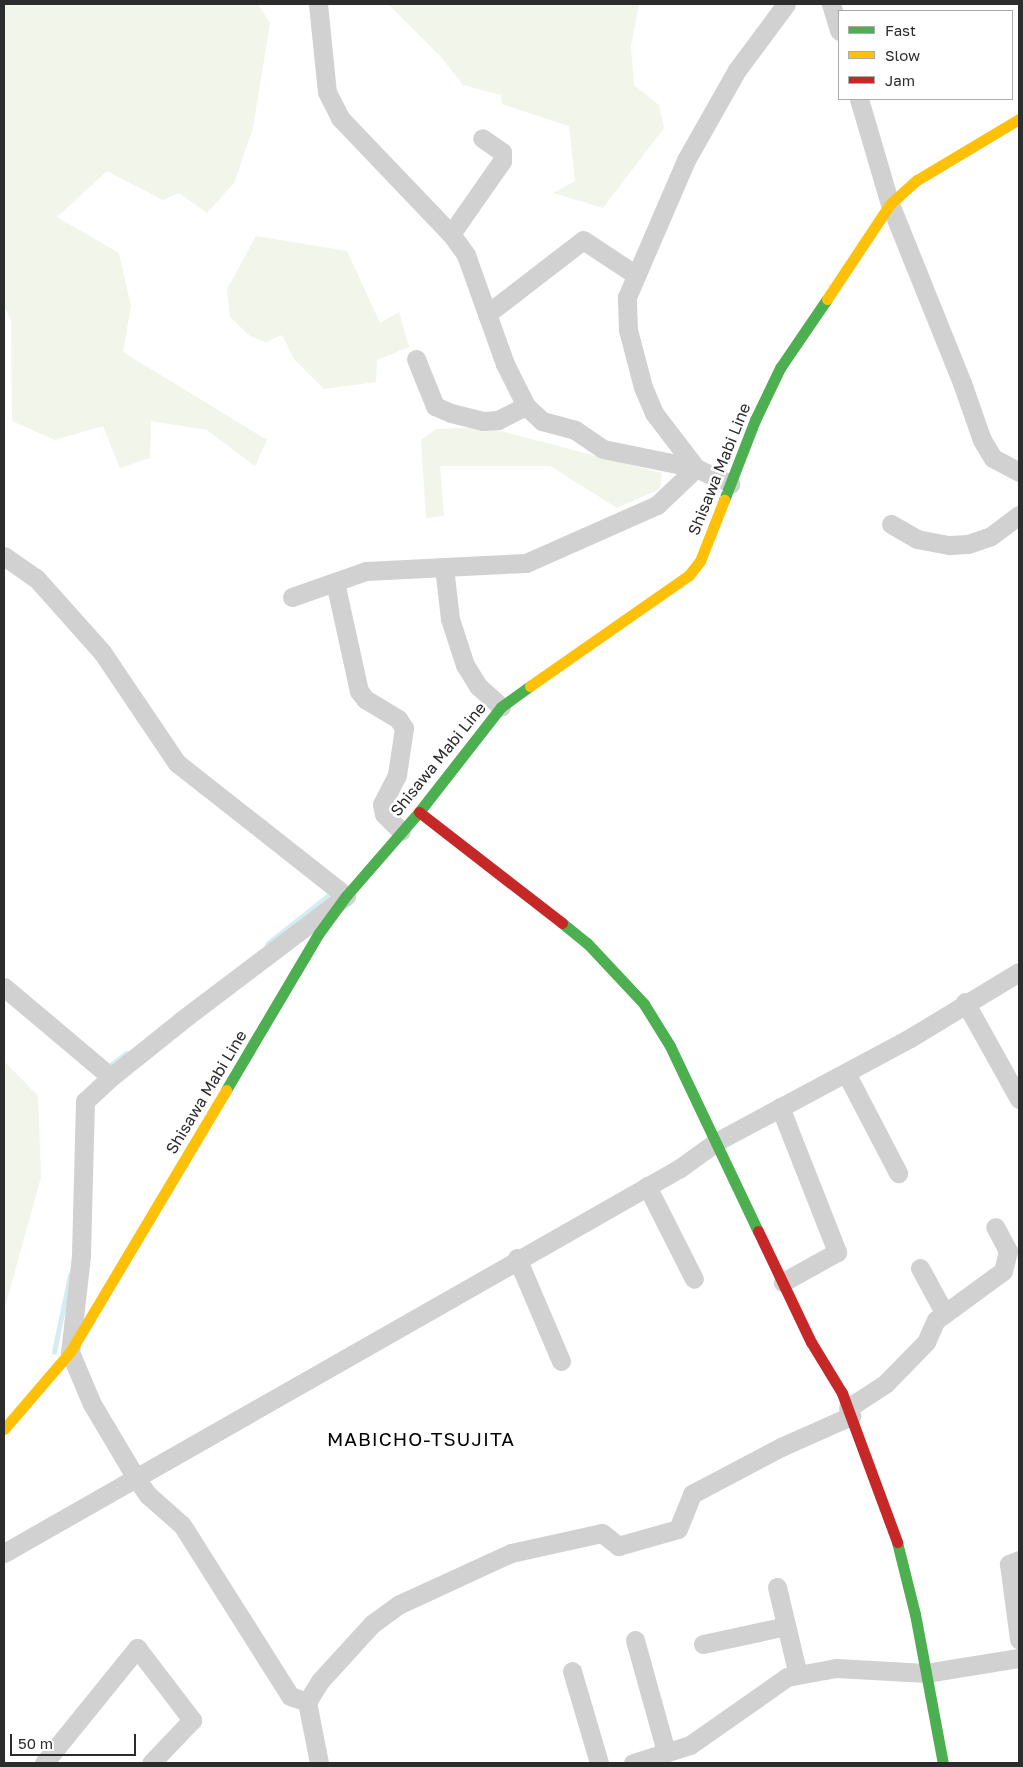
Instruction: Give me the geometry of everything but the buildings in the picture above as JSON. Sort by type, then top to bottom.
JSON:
[{"type":"main road","name":"Shisawa Mabi Line","points":[[4,1429],[70,1352],[319,933],[341,891],[398,828],[419,812],[501,707],[689,574],[700,561],[730,484],[780,368],[890,204],[917,180],[1019,119]]},
{"type":"main road","points":[[419,812],[579,937],[618,974],[644,1004],[670,1046],[783,1282],[850,1412],[896,1536],[926,1673],[943,1763]]},
{"type":"street","points":[[318,4],[327,92],[340,118],[450,234],[466,255],[505,364],[526,406],[542,422],[575,430],[603,449],[696,468],[730,484]]},
{"type":"street","points":[[696,468],[654,413],[637,369],[628,330],[627,297],[686,160],[737,70],[786,4]]},
{"type":"street","points":[[831,4],[838,28]]},
{"type":"street","points":[[859,100],[890,204],[962,383],[982,440],[993,458],[1019,472]]},
{"type":"street","points":[[450,234],[502,161],[502,152],[482,138]]},
{"type":"street","points":[[487,314],[583,240],[636,274]]},
{"type":"street","points":[[416,359],[435,406],[450,413],[491,420],[526,406]]},
{"type":"street","points":[[292,597],[366,572],[526,563],[657,505],[696,468]]},
{"type":"street","points":[[890,524],[931,544],[958,544],[990,536],[1019,515]]},
{"type":"street","points":[[7,562],[36,578],[102,652],[177,763],[341,891],[106,1073],[83,1107],[81,1256],[70,1352],[92,1404],[136,1478],[148,1495],[182,1526],[290,1696],[307,1702]]},
{"type":"street","points":[[444,567],[450,619],[465,665],[478,686],[501,707]]},
{"type":"street","points":[[335,582],[359,691],[365,699],[398,719],[404,728],[397,775],[382,804],[384,814],[398,828]]},
{"type":"street","points":[[4,1553],[517,1258],[647,1186],[716,1142],[910,1038],[965,1002],[1019,972]]},
{"type":"street","points":[[4,987],[106,1073]]},
{"type":"street","points":[[965,1002],[1019,1099]]},
{"type":"street","points":[[846,1073],[898,1173]]},
{"type":"street","points":[[780,1107],[837,1252],[783,1282]]},
{"type":"street","points":[[647,1186],[694,1279]]},
{"type":"street","points":[[319,1763],[307,1702],[320,1681],[372,1624],[400,1604],[511,1553],[602,1533],[618,1546],[678,1528],[692,1494],[850,1412],[884,1384],[926,1342],[932,1326],[945,1314],[1003,1271],[1008,1251],[995,1226]]},
{"type":"street","points":[[517,1258],[561,1361]]},
{"type":"street","points":[[920,1268],[945,1314]]},
{"type":"street","points":[[1019,1560],[1009,1564],[1019,1639]]},
{"type":"street","points":[[777,1587],[798,1675]]},
{"type":"street","points":[[703,1644],[786,1626]]},
{"type":"street","points":[[635,1640],[666,1752]]},
{"type":"street","points":[[44,1763],[137,1648],[192,1720],[151,1763]]},
{"type":"street","points":[[633,1763],[666,1752],[691,1754],[787,1677],[836,1668],[926,1673],[1019,1658]]},
{"type":"street","points":[[572,1671],[599,1763]]},
{"type":"shaded area","points":[[4,4],[258,4],[270,23],[253,128],[234,183],[207,213],[179,193],[163,200],[107,171],[57,217],[119,253],[131,306],[123,352],[267,440],[255,466],[207,430],[151,421],[150,458],[120,468],[103,426],[55,440],[12,421],[11,320],[4,306]]},
{"type":"shaded area","points":[[388,4],[639,4],[631,46],[634,85],[659,105],[664,128],[603,208],[553,193],[575,181],[569,126],[502,104],[501,95],[463,85],[441,57]]},
{"type":"shaded area","points":[[256,236],[347,251],[380,323],[399,312],[409,347],[377,360],[376,382],[324,389],[294,359],[282,335],[266,342],[250,336],[230,317],[227,289]]},
{"type":"shaded area","points":[[485,427],[662,473],[660,489],[617,508],[550,466],[440,466],[444,516],[426,518],[421,440],[436,429]]},
{"type":"shaded area","points":[[4,1061],[38,1096],[41,1177],[4,1311]]},
{"type":"waterway","points":[[267,944],[335,890]]},
{"type":"waterway","points":[[107,1068],[126,1053]]},
{"type":"waterway","points":[[54,1352],[70,1275]]},
{"type":"traffic: fast","points":[[724,500],[755,420],[780,368],[827,299]]},
{"type":"traffic: fast","points":[[226,1090],[319,933],[346,896],[419,812],[501,707],[530,686]]},
{"type":"traffic: fast","points":[[562,923],[587,943],[644,1004],[670,1046],[758,1231]]},
{"type":"traffic: fast","points":[[897,1542],[915,1614],[943,1763]]},
{"type":"traffic: slow","points":[[827,299],[890,204],[917,180],[1019,119]]},
{"type":"traffic: slow","points":[[530,686],[689,575],[700,561],[724,500]]},
{"type":"traffic: slow","points":[[4,1429],[70,1352],[226,1090]]},
{"type":"traffic: jam","points":[[419,812],[562,923]]},
{"type":"traffic: jam","points":[[758,1231],[811,1342],[842,1393],[897,1542]]},
{"type":"district","name":"MABICHO-TSUJITA","points":[[421,1439]]}]
